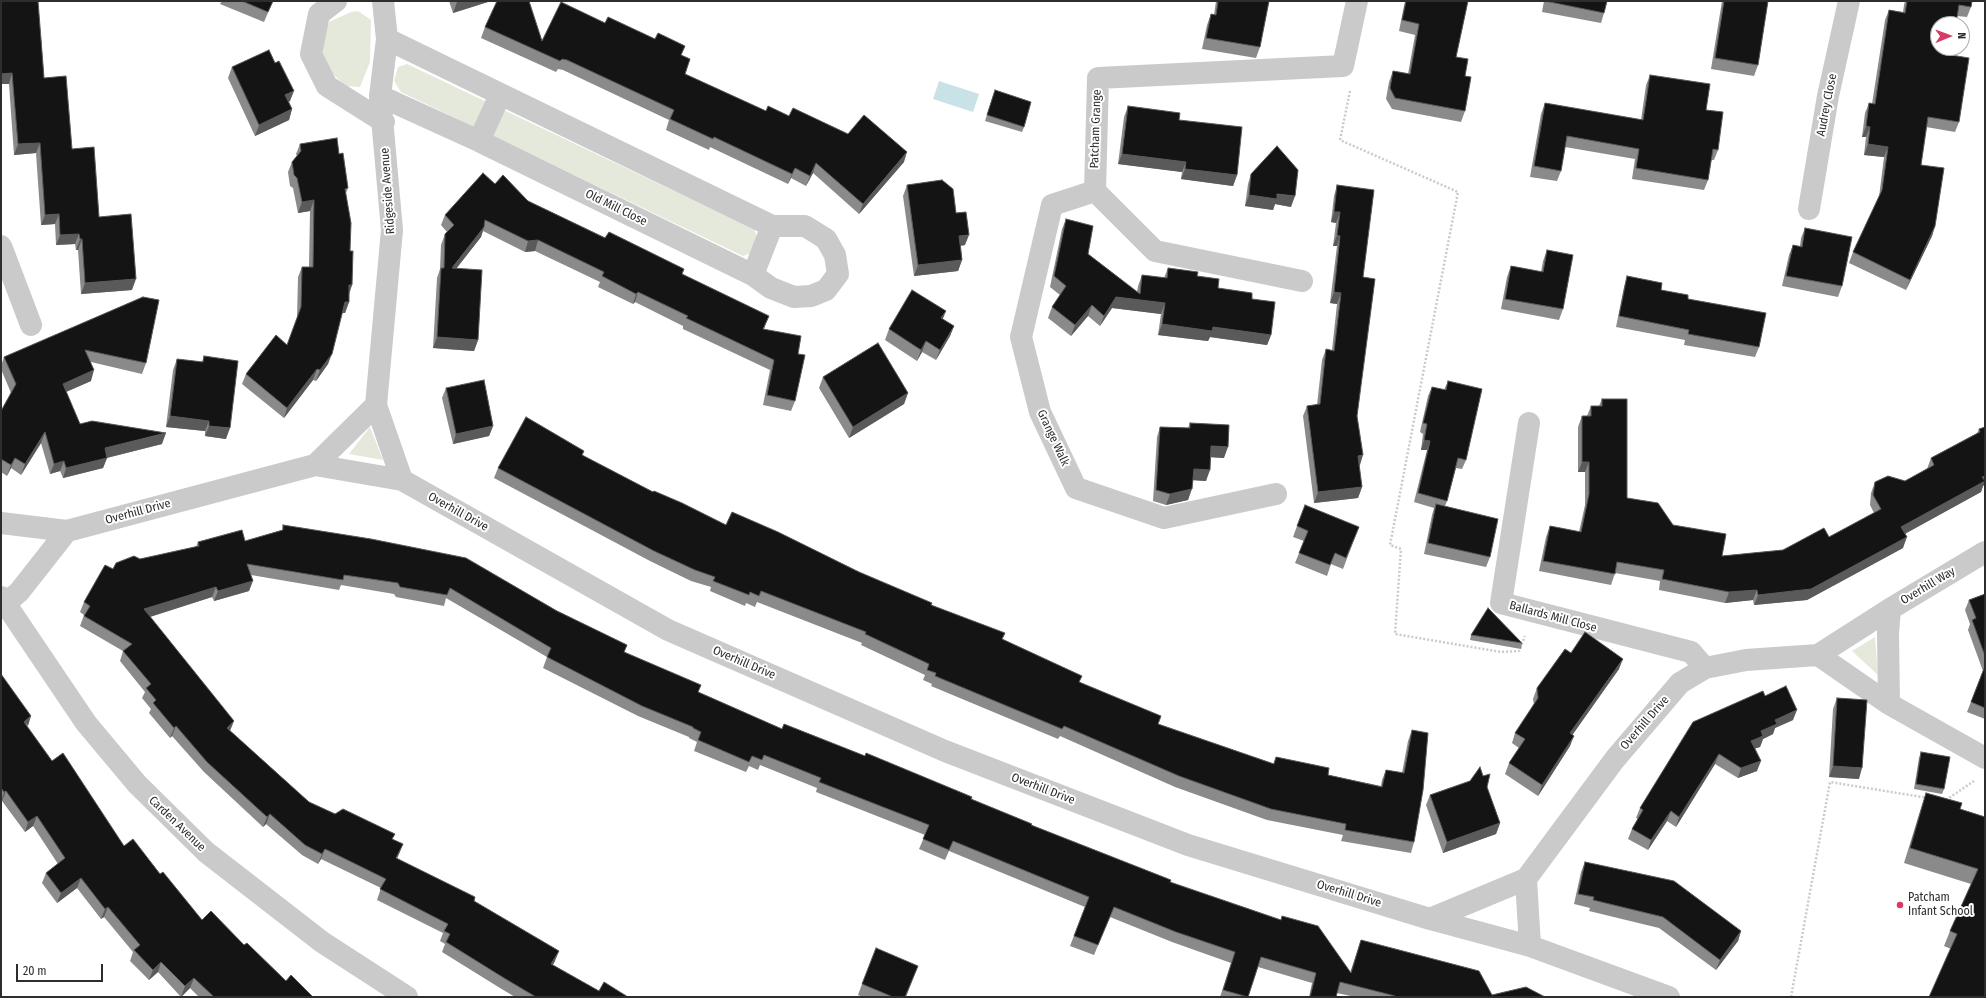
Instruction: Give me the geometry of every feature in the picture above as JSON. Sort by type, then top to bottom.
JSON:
[{"type":"street","points":[[336,1],[319,14],[311,54],[327,86],[384,122]]},
{"type":"street","name":"Ridgeside Avenue","points":[[383,1],[387,39],[380,96],[384,122],[392,230],[376,405],[402,480]]},
{"type":"street","points":[[1343,66],[1357,1]]},
{"type":"street","name":"Audrey Close","points":[[1809,209],[1828,96],[1849,1]]},
{"type":"street","name":"Old Mill Close","points":[[380,96],[479,141],[753,275],[771,288],[794,297],[811,296],[826,290],[838,274],[835,255],[826,239],[805,226],[772,226],[387,39]]},
{"type":"street","name":"Patcham Grange","points":[[1094,191],[1098,78],[1343,66]]},
{"type":"street","points":[[479,141],[500,95]]},
{"type":"street","points":[[1094,191],[1155,251],[1302,282]]},
{"type":"street","name":"Grange Walk","points":[[1094,191],[1052,205],[1021,337],[1040,412],[1076,488],[1164,518],[1276,494]]},
{"type":"street","points":[[753,275],[772,226]]},
{"type":"street","points":[[1,246],[31,326]]},
{"type":"street","points":[[315,465],[376,405]]},
{"type":"street","name":"Ballards Mill Close","points":[[1529,423],[1501,604],[1691,652],[1705,668]]},
{"type":"street","name":"Overhill Drive","points":[[1,523],[67,531],[315,465],[402,480],[668,630],[945,751],[1188,845],[1430,919],[1530,946],[1669,997]]},
{"type":"street","points":[[3,601],[19,592],[67,531]]},
{"type":"street","name":"Overhill Way","points":[[1889,704],[1888,633],[1890,609],[1985,552]]},
{"type":"street","name":"Carden Avenue","points":[[3,601],[86,723],[137,784],[206,852],[322,942],[407,997]]},
{"type":"street","name":"Overhill Drive","points":[[1526,879],[1615,759],[1680,683],[1705,668],[1746,660],[1818,655],[1890,609]]},
{"type":"street","points":[[1818,655],[1982,768]]},
{"type":"street","points":[[1430,919],[1526,879],[1530,946]]},
{"type":"path","points":[[1343,66],[1355,69],[1340,140],[1458,192],[1390,545],[1401,549],[1395,634],[1501,652],[1519,651],[1535,613]]},
{"type":"path","points":[[1945,801],[1982,768]]},
{"type":"path","points":[[1791,997],[1830,782],[1930,799]]},
{"type":"shaded area","points":[[358,11],[371,20],[370,62],[360,87],[345,86],[333,74],[321,49],[329,22],[351,12]]},
{"type":"shaded area","points":[[407,64],[754,229],[757,236],[751,253],[743,256],[401,92],[394,81],[398,67]]},
{"type":"shaded area","points":[[370,427],[383,460],[349,454]]},
{"type":"shaded area","points":[[1875,637],[1878,675],[1852,651]]},
{"type":"water","points":[[939,81],[979,94],[973,112],[933,99]]},
{"type":"building","points":[[1,1],[38,1],[44,78],[66,76],[72,149],[94,147],[99,217],[131,214],[136,279],[85,283],[82,239],[80,239],[79,234],[60,235],[59,214],[45,215],[40,143],[18,144],[12,73],[1,74]]},
{"type":"building","points":[[242,1],[273,1],[268,12]]},
{"type":"building","points":[[497,1],[529,1],[542,41],[561,2],[605,23],[608,17],[655,39],[658,33],[685,46],[681,55],[690,59],[685,74],[766,111],[768,106],[789,116],[793,108],[848,134],[864,115],[907,152],[863,204],[816,163],[810,176],[795,168],[792,174],[714,137],[713,139],[670,119],[674,110],[567,60],[562,59],[560,61],[485,27]]},
{"type":"building","points":[[1218,1],[1269,1],[1260,47],[1206,38],[1211,14],[1216,15]]},
{"type":"building","points":[[1406,1],[1468,1],[1456,57],[1468,59],[1465,76],[1471,77],[1465,111],[1395,98],[1390,88],[1393,71],[1410,74],[1419,24],[1402,20]]},
{"type":"building","points":[[1545,1],[1607,1],[1604,13]]},
{"type":"building","points":[[1724,1],[1768,1],[1758,65],[1715,58]]},
{"type":"building","points":[[1907,1],[1972,1],[1971,7],[1959,5],[1957,16],[1930,16],[1930,56],[1957,56],[1969,58],[1959,122],[1928,117],[1921,165],[1944,168],[1935,226],[1910,280],[1853,252],[1882,190],[1888,147],[1868,144],[1870,127],[1866,126],[1869,103],[1875,104],[1889,10],[1905,13]]},
{"type":"building","points":[[269,50],[275,63],[279,61],[294,91],[285,95],[292,109],[259,125],[232,67]]},
{"type":"building","points":[[1650,75],[1710,84],[1706,110],[1723,112],[1718,150],[1713,149],[1708,180],[1636,168],[1639,149],[1567,136],[1561,171],[1534,166],[1545,103],[1643,120]]},
{"type":"building","points":[[995,90],[1031,102],[1024,127],[987,115]]},
{"type":"building","points":[[1128,106],[1180,113],[1179,120],[1242,127],[1237,175],[1185,169],[1186,162],[1122,154]]},
{"type":"building","points":[[337,138],[339,154],[343,153],[348,188],[345,189],[351,223],[350,251],[353,251],[352,285],[349,285],[349,302],[345,302],[332,354],[320,370],[317,369],[287,408],[246,374],[276,335],[287,345],[301,307],[302,267],[313,267],[314,200],[302,202],[297,178],[294,175],[292,162],[301,151],[300,144]]},
{"type":"building","points":[[1277,146],[1298,170],[1295,196],[1277,194],[1277,199],[1249,195],[1251,174]]},
{"type":"building","points":[[483,173],[495,184],[503,175],[528,201],[605,238],[609,232],[684,269],[682,274],[769,316],[763,329],[801,336],[798,354],[805,355],[795,401],[767,395],[774,360],[686,318],[688,316],[638,292],[636,294],[602,276],[604,272],[538,240],[528,241],[485,220],[484,227],[452,268],[482,270],[478,340],[437,337],[441,268],[444,268],[445,234],[454,225],[445,215]]},
{"type":"building","points":[[942,180],[953,189],[956,213],[966,212],[969,235],[959,236],[962,260],[918,265],[907,185]]},
{"type":"building","points":[[1337,185],[1374,190],[1363,277],[1375,279],[1357,416],[1363,455],[1358,456],[1362,487],[1318,492],[1307,406],[1320,404],[1326,349],[1334,351],[1341,293],[1334,292],[1340,236],[1337,235],[1340,212],[1334,212]]},
{"type":"building","points":[[1066,219],[1093,226],[1088,254],[1140,294],[1142,275],[1167,278],[1168,268],[1198,272],[1197,276],[1219,279],[1218,288],[1252,293],[1252,299],[1275,302],[1271,335],[1213,327],[1212,331],[1162,324],[1165,303],[1116,297],[1104,316],[1092,305],[1075,325],[1052,307],[1066,286],[1054,276]]},
{"type":"building","points":[[1805,228],[1852,237],[1842,286],[1786,276],[1793,245],[1802,247]]},
{"type":"building","points":[[1547,250],[1573,255],[1563,309],[1505,299],[1511,266],[1543,272]]},
{"type":"building","points":[[1627,276],[1662,283],[1661,290],[1688,295],[1688,299],[1766,313],[1759,347],[1688,334],[1689,330],[1619,316]]},
{"type":"building","points":[[912,290],[946,311],[941,318],[954,326],[940,350],[926,341],[921,350],[889,329]]},
{"type":"building","points":[[143,297],[159,300],[146,363],[85,350],[94,370],[63,384],[80,424],[92,421],[166,433],[105,448],[107,458],[66,468],[64,461],[54,464],[45,432],[25,464],[15,458],[11,465],[1,459],[1,411],[16,384],[4,357]]},
{"type":"building","points":[[878,343],[908,393],[853,427],[823,377]]},
{"type":"building","points":[[204,356],[238,361],[230,428],[209,426],[209,421],[170,416],[177,359],[203,362]]},
{"type":"building","points":[[484,380],[493,426],[456,434],[446,388]]},
{"type":"building","points":[[1448,381],[1482,389],[1466,460],[1458,458],[1447,501],[1418,493],[1430,441],[1424,440],[1427,424],[1423,423],[1432,387],[1446,390]]},
{"type":"building","points":[[1602,399],[1627,399],[1627,498],[1658,503],[1673,525],[1726,534],[1722,556],[1783,550],[1824,528],[1829,537],[1881,509],[1873,495],[1875,482],[1888,476],[1905,481],[1934,465],[1931,458],[1980,432],[1979,429],[1985,427],[1985,476],[1982,477],[1985,481],[1901,527],[1907,537],[1811,589],[1758,595],[1757,590],[1729,592],[1662,579],[1664,570],[1617,562],[1615,574],[1543,561],[1550,526],[1581,532],[1589,494],[1589,462],[1582,462],[1582,416],[1591,416],[1591,406],[1602,406]]},
{"type":"building","points":[[526,417],[584,451],[582,455],[653,492],[654,491],[682,503],[726,525],[732,512],[778,532],[859,572],[932,603],[931,605],[1005,633],[1002,639],[1082,676],[1079,682],[1161,716],[1158,724],[1274,764],[1276,757],[1329,768],[1328,775],[1382,787],[1386,770],[1404,773],[1412,730],[1428,733],[1423,790],[1414,842],[1345,830],[1346,824],[1271,809],[1179,776],[1064,726],[1062,729],[935,676],[936,673],[927,670],[929,664],[865,634],[866,632],[761,591],[759,596],[750,592],[749,595],[713,581],[715,577],[695,570],[654,551],[498,468]]},
{"type":"building","points":[[1190,423],[1229,425],[1228,447],[1211,446],[1210,470],[1194,469],[1192,489],[1170,494],[1156,490],[1160,427],[1190,428]]},
{"type":"building","points":[[1436,504],[1498,519],[1490,557],[1428,543]]},
{"type":"building","points":[[1305,505],[1359,527],[1346,558],[1335,553],[1330,565],[1299,553],[1308,531],[1297,526]]},
{"type":"building","points":[[283,525],[371,539],[466,558],[557,611],[627,645],[624,652],[701,685],[698,692],[782,729],[784,724],[865,756],[866,753],[972,797],[971,799],[1032,824],[1031,825],[1171,880],[1170,882],[1281,920],[1282,916],[1318,926],[1351,973],[1361,940],[1479,971],[1492,995],[1526,987],[1545,997],[1395,997],[1340,982],[1336,997],[1310,997],[1316,973],[1261,957],[1248,997],[1223,990],[1235,952],[1176,932],[1114,907],[1098,945],[1074,936],[1089,897],[953,841],[949,850],[923,839],[929,825],[819,782],[821,778],[764,755],[762,760],[752,756],[749,762],[698,740],[701,732],[693,727],[642,706],[547,657],[551,648],[450,588],[447,595],[400,587],[398,583],[344,575],[343,580],[247,564],[253,581],[218,591],[216,587],[144,609],[234,721],[227,728],[309,802],[335,814],[343,809],[395,834],[392,839],[403,844],[396,858],[475,897],[474,901],[559,951],[551,964],[599,991],[604,982],[628,997],[536,997],[446,942],[450,934],[444,931],[448,924],[380,889],[386,879],[325,849],[322,854],[305,845],[270,814],[267,817],[207,762],[176,726],[174,728],[153,703],[156,700],[146,688],[151,684],[123,651],[132,644],[84,616],[90,606],[84,602],[105,565],[113,569],[116,563],[134,556],[140,559],[199,546],[198,542],[242,530],[245,541],[283,530]]},
{"type":"building","points":[[1985,594],[1985,656],[1972,620],[1976,618],[1969,600]]},
{"type":"building","points":[[1488,608],[1522,643],[1471,635]]},
{"type":"building","points":[[1585,632],[1623,659],[1570,733],[1574,736],[1542,785],[1509,763],[1525,739],[1515,733],[1538,698],[1537,688],[1565,649],[1571,653]]},
{"type":"building","points":[[1985,666],[1985,708],[1971,702]]},
{"type":"building","points":[[1,674],[31,716],[24,722],[52,761],[63,753],[124,846],[133,839],[160,874],[163,872],[202,920],[211,911],[244,945],[247,943],[286,981],[291,975],[313,997],[214,997],[194,978],[185,986],[161,962],[153,970],[134,950],[140,945],[108,907],[105,909],[81,878],[61,893],[46,873],[65,858],[37,816],[28,822],[6,791],[4,792],[1,788]]},
{"type":"building","points":[[1786,686],[1797,710],[1775,720],[1777,724],[1761,731],[1763,736],[1751,741],[1761,761],[1741,768],[1719,754],[1679,817],[1671,811],[1651,840],[1632,829],[1643,810],[1640,808],[1693,722],[1763,691],[1765,696]]},
{"type":"building","points":[[1837,698],[1867,700],[1862,768],[1833,766]]},
{"type":"building","points":[[1921,752],[1950,757],[1944,789],[1916,784]]},
{"type":"building","points":[[1480,767],[1483,776],[1490,774],[1487,787],[1500,823],[1447,842],[1430,795],[1470,781]]},
{"type":"building","points":[[1926,793],[1962,803],[1960,809],[1985,817],[1985,997],[1929,997],[1957,934],[1950,931],[1978,869],[1910,848]]},
{"type":"building","points":[[1585,862],[1674,881],[1741,931],[1720,960],[1663,917],[1593,900],[1594,897],[1578,894]]},
{"type":"building","points":[[876,948],[918,966],[905,997],[893,997],[862,984]]},
{"type":"place","name":"Patcham Infant School","points":[[1900,905]]}]
